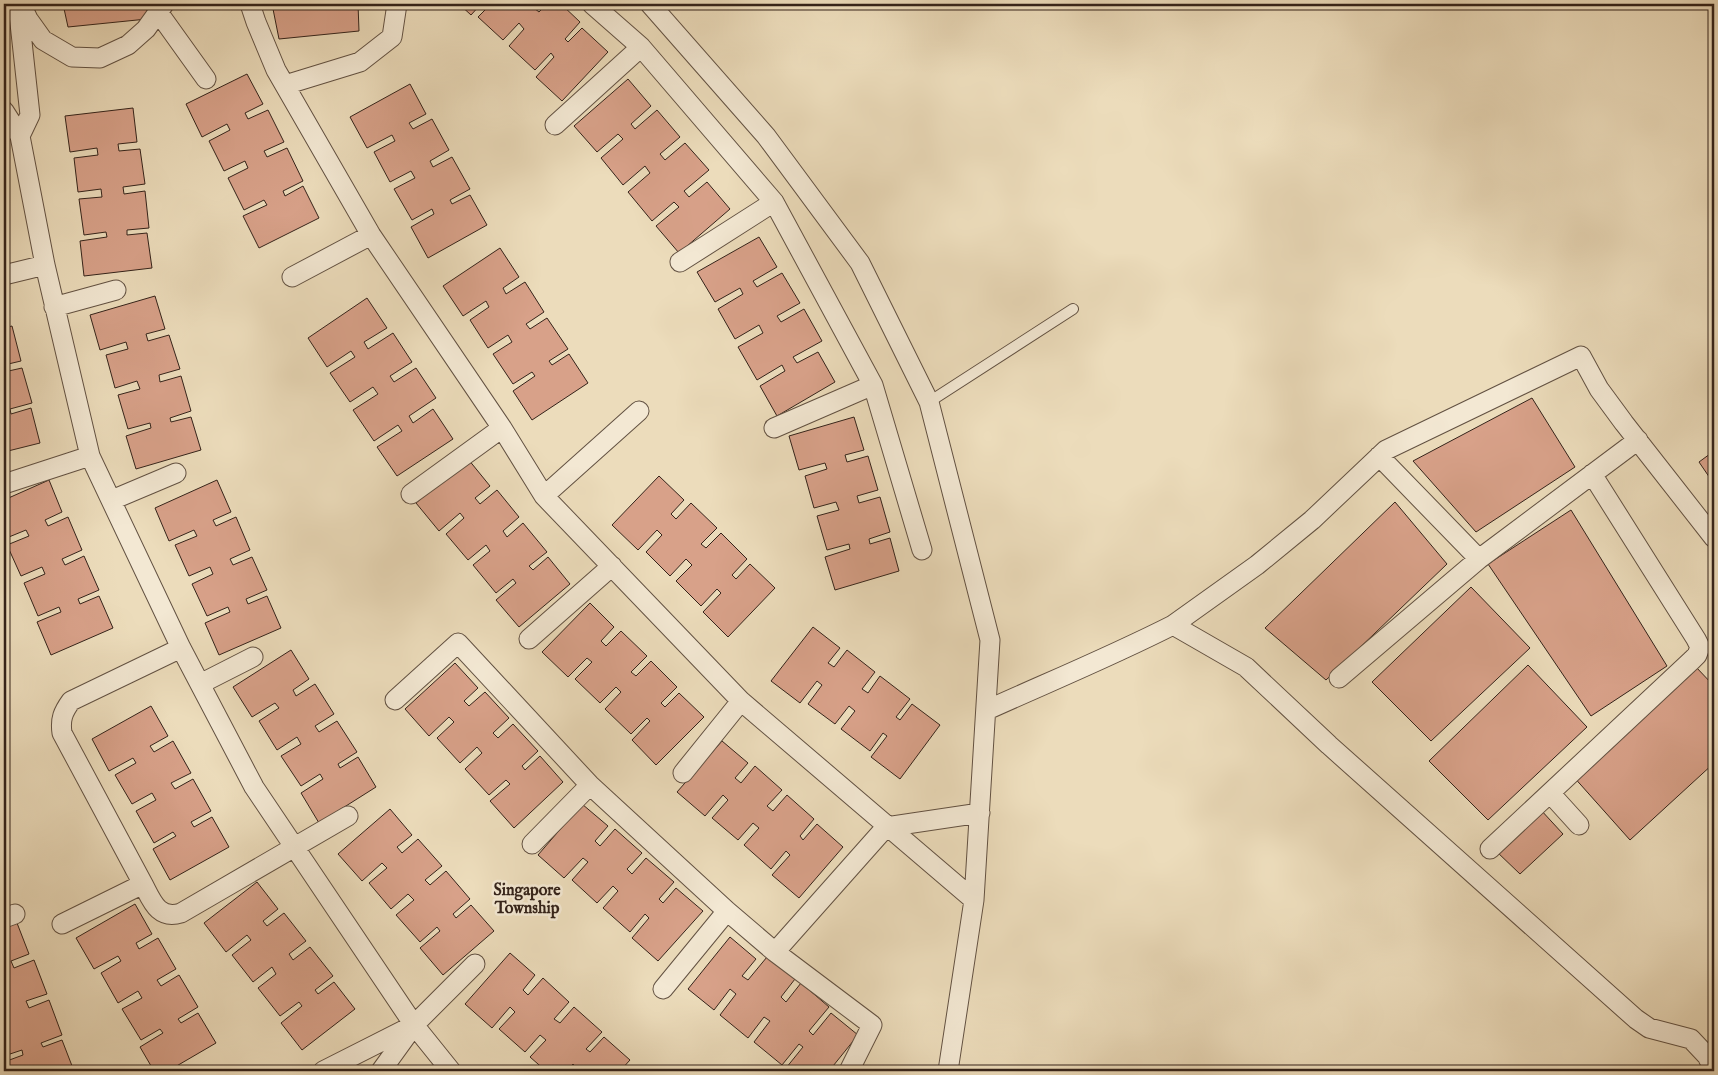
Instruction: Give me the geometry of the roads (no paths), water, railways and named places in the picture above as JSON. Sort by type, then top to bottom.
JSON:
[{"type":"street","points":[[20,4],[43,40],[72,57],[100,58],[128,45],[146,29],[161,8],[206,79]]},
{"type":"street","points":[[20,4],[30,114],[20,136]]},
{"type":"street","points":[[250,4],[276,70],[371,235],[502,428],[544,496],[741,701],[886,827],[974,900]]},
{"type":"street","points":[[284,85],[360,62],[392,37],[397,4]]},
{"type":"street","points":[[592,4],[641,47],[774,202],[873,384],[922,550]]},
{"type":"street","points":[[650,4],[766,136],[860,263],[929,402],[990,640],[974,900],[948,1071]]},
{"type":"street","points":[[555,125],[641,47]]},
{"type":"street","points":[[4,111],[20,136],[44,265],[90,456],[181,648],[254,787],[414,1025],[451,1071]]},
{"type":"street","points":[[680,262],[774,202]]},
{"type":"street","points":[[292,276],[371,235]]},
{"type":"street","points":[[4,276],[44,265]]},
{"type":"street","points":[[54,307],[116,290]]},
{"type":"street","points":[[987,710],[1118,652],[1173,625],[1257,565],[1312,520],[1386,450],[1580,356],[1599,389],[1714,538]]},
{"type":"street","points":[[774,428],[873,384]]},
{"type":"street","points":[[544,496],[640,411]]},
{"type":"street","points":[[411,494],[502,428]]},
{"type":"street","points":[[1339,678],[1479,559],[1638,440]]},
{"type":"street","points":[[4,484],[90,456]]},
{"type":"street","points":[[1379,456],[1479,559]]},
{"type":"street","points":[[112,500],[176,472]]},
{"type":"street","points":[[1490,848],[1692,660],[1697,655],[1700,647],[1592,474]]},
{"type":"street","points":[[529,639],[612,566]]},
{"type":"street","points":[[1173,625],[1246,667],[1329,745],[1636,1019],[1649,1028],[1691,1039],[1707,1056],[1714,1070]]},
{"type":"street","points":[[395,700],[458,643],[590,785],[726,911],[775,952],[872,1025],[849,1071]]},
{"type":"street","points":[[181,648],[71,701],[64,711],[60,722],[62,733],[143,884],[161,912],[171,916],[181,913],[348,816]]},
{"type":"street","points":[[200,684],[253,657]]},
{"type":"street","points":[[683,773],[741,701]]},
{"type":"street","points":[[532,844],[590,785]]},
{"type":"street","points":[[1550,793],[1579,825]]},
{"type":"street","points":[[775,952],[886,827],[980,813]]},
{"type":"street","points":[[62,924],[143,884]]},
{"type":"street","points":[[663,988],[726,911]]},
{"type":"street","points":[[381,1071],[414,1025],[475,964]]},
{"type":"street","points":[[323,1071],[414,1025]]},
{"type":"lane","points":[[929,402],[1072,309]]},
{"type":"district","name":"Singapore Township","points":[[527,900]]}]
